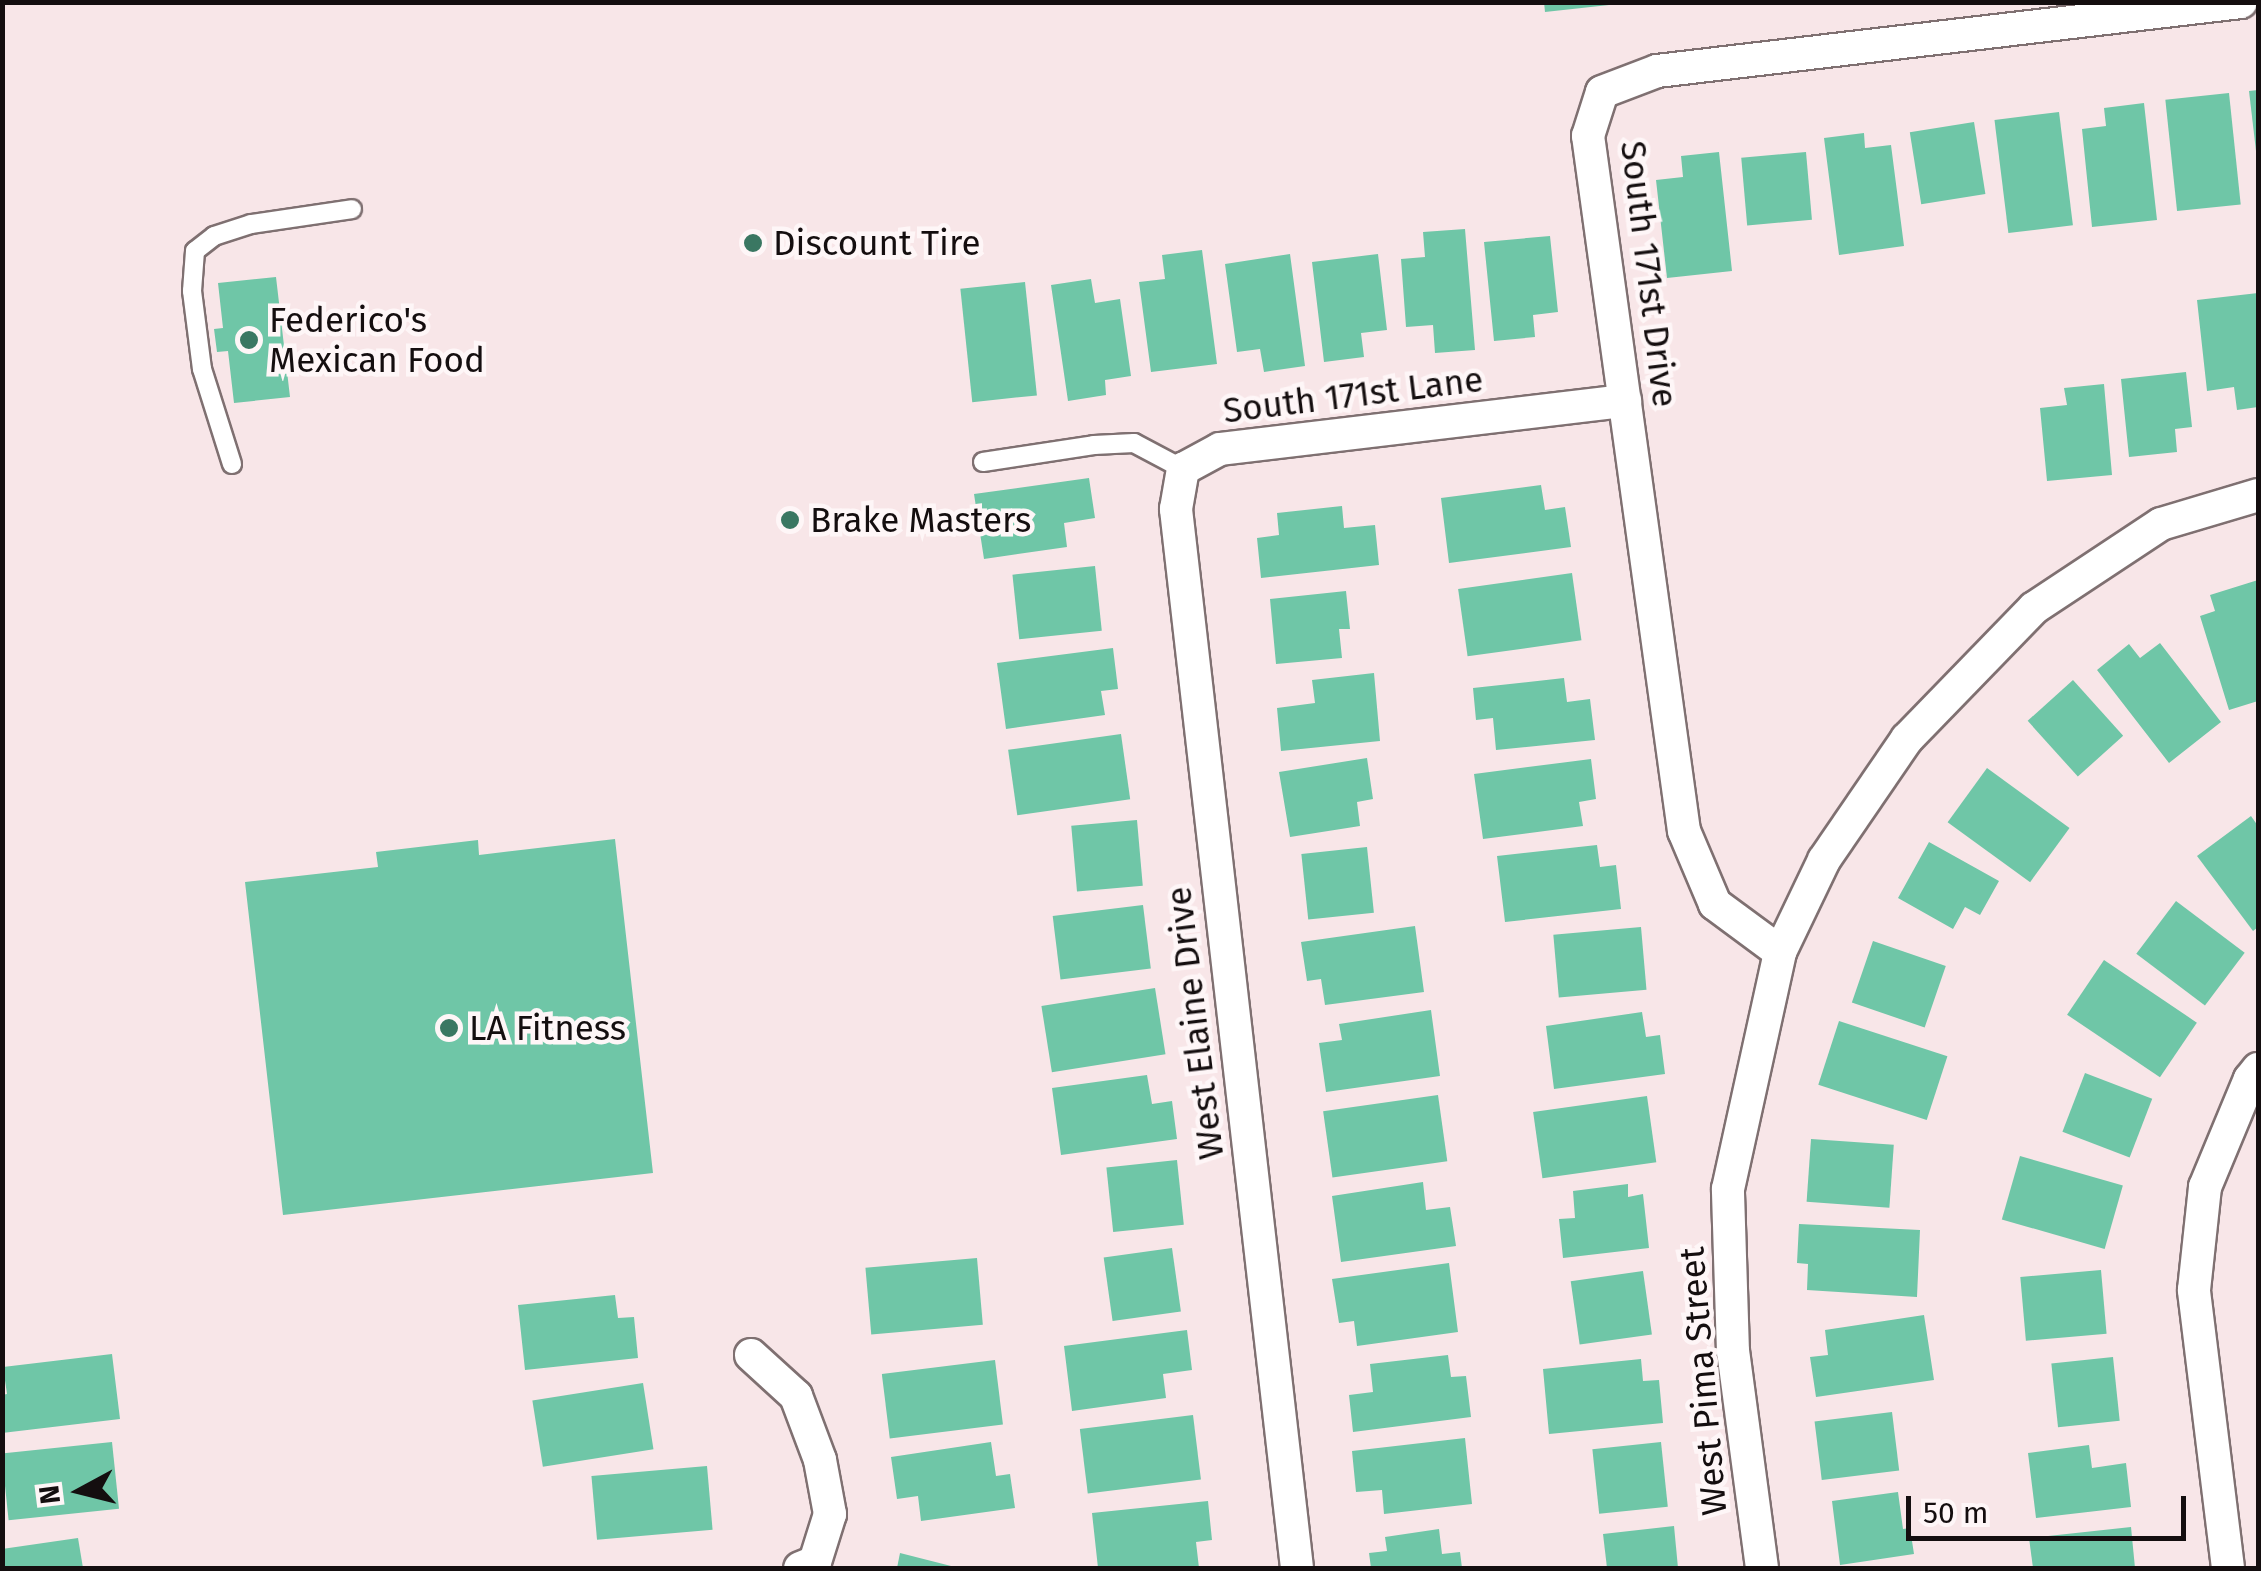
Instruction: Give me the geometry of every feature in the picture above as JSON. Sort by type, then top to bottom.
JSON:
[{"type":"street","name":"South 171st Drive","points":[[1780,952],[1715,904],[1684,831],[1588,136],[1602,92],[1657,71],[2241,2]]},
{"type":"street","name":"South 171st Lane","points":[[1184,470],[1220,449],[1625,401]]},
{"type":"street","name":"West Elaine Drive","points":[[1184,470],[1176,509],[1296,1568]]},
{"type":"street","name":"West Pima Street","points":[[1762,1568],[1732,1352],[1728,1189],[1780,952],[1824,860],[1907,739],[2034,608],[2161,524],[2258,495]]},
{"type":"street","points":[[2228,1568],[2194,1290],[2205,1188],[2254,1074]]},
{"type":"street","points":[[751,1355],[796,1396],[820,1460],[830,1514],[808,1565]]},
{"type":"lane","points":[[232,464],[202,370],[192,291],[196,251],[214,236],[250,224],[352,209]]},
{"type":"lane","points":[[983,462],[1094,445],[1134,444],[1184,470]]},
{"type":"building","points":[[1544,2],[1609,2],[1609,5],[1545,12]]},
{"type":"building","points":[[2258,90],[2258,151],[2256,151],[2249,91]]},
{"type":"building","points":[[2229,93],[2241,204],[2177,211],[2165,100]]},
{"type":"building","points":[[2144,103],[2157,220],[2092,227],[2082,129],[2106,126],[2104,108]]},
{"type":"building","points":[[2059,112],[2073,225],[2008,233],[1994,120]]},
{"type":"building","points":[[1974,122],[1985,194],[1921,204],[1910,132]]},
{"type":"building","points":[[1864,133],[1865,148],[1891,145],[1904,246],[1839,255],[1824,138]]},
{"type":"building","points":[[1719,152],[1732,271],[1667,278],[1656,180],[1683,177],[1681,156]]},
{"type":"building","points":[[1806,152],[1812,220],[1747,225],[1741,158]]},
{"type":"building","points":[[1465,229],[1475,350],[1435,353],[1433,325],[1406,327],[1401,259],[1425,257],[1423,232]]},
{"type":"building","points":[[1550,236],[1558,312],[1533,315],[1535,337],[1494,341],[1484,242]]},
{"type":"building","points":[[1202,250],[1217,364],[1151,372],[1139,282],[1165,279],[1162,255]]},
{"type":"building","points":[[1290,254],[1305,366],[1264,372],[1260,349],[1237,352],[1225,264]]},
{"type":"building","points":[[1378,254],[1387,330],[1361,333],[1364,357],[1324,362],[1312,262]]},
{"type":"building","name":"Federico's Mexican Food","points":[[276,277],[290,397],[234,403],[228,351],[217,352],[214,329],[223,328],[218,283]]},
{"type":"building","points":[[1091,279],[1095,303],[1120,299],[1131,376],[1105,380],[1106,395],[1068,401],[1051,285]]},
{"type":"building","points":[[1025,282],[1037,395],[972,402],[960,289]]},
{"type":"building","points":[[2258,293],[2258,407],[2237,410],[2234,387],[2207,391],[2197,300]]},
{"type":"building","points":[[2186,372],[2192,427],[2175,429],[2177,452],[2129,457],[2121,379]]},
{"type":"building","points":[[2104,384],[2112,475],[2047,481],[2040,408],[2067,405],[2064,388]]},
{"type":"building","points":[[1089,478],[1095,518],[1064,523],[1067,547],[984,559],[974,494]]},
{"type":"building","points":[[1541,485],[1545,510],[1565,507],[1571,547],[1449,563],[1441,498]]},
{"type":"building","points":[[1342,506],[1344,528],[1375,525],[1379,565],[1261,578],[1257,538],[1279,535],[1277,513]]},
{"type":"building","points":[[1095,566],[1102,631],[1019,639],[1012,575]]},
{"type":"building","points":[[1572,573],[1581,640],[1468,656],[1458,589]]},
{"type":"building","points":[[2258,580],[2258,701],[2229,710],[2200,616],[2215,611],[2210,595]]},
{"type":"building","points":[[1346,591],[1350,629],[1339,629],[1342,658],[1276,664],[1270,599]]},
{"type":"building","points":[[2160,643],[2221,722],[2169,763],[2097,670],[2129,644],[2140,658]]},
{"type":"building","points":[[1113,648],[1118,689],[1101,691],[1105,715],[1006,729],[997,663]]},
{"type":"building","points":[[1374,673],[1380,741],[1281,751],[1277,708],[1315,703],[1312,680]]},
{"type":"building","points":[[1564,678],[1567,702],[1590,699],[1595,740],[1496,750],[1493,718],[1476,720],[1473,688]]},
{"type":"building","points":[[2073,680],[2123,736],[2078,777],[2028,721]]},
{"type":"building","points":[[1121,734],[1130,799],[1017,815],[1008,750]]},
{"type":"building","points":[[1367,758],[1373,799],[1357,802],[1360,826],[1290,837],[1279,772]]},
{"type":"building","points":[[1591,759],[1596,799],[1579,802],[1583,826],[1483,839],[1474,774]]},
{"type":"building","points":[[1987,768],[2070,828],[2030,882],[1948,822]]},
{"type":"building","points":[[2251,816],[2258,826],[2258,927],[2253,931],[2197,856]]},
{"type":"building","points":[[1137,820],[1143,886],[1077,892],[1071,826]]},
{"type":"building","name":"LA Fitness","points":[[615,839],[653,1173],[283,1215],[245,882],[378,867],[376,852],[478,840],[479,855]]},
{"type":"building","points":[[1929,842],[1999,881],[1980,915],[1965,907],[1953,929],[1898,898]]},
{"type":"building","points":[[1597,845],[1600,867],[1616,865],[1621,909],[1505,922],[1497,856]]},
{"type":"building","points":[[1367,847],[1374,913],[1308,920],[1301,854]]},
{"type":"building","points":[[2176,901],[2245,953],[2205,1005],[2136,954]]},
{"type":"building","points":[[1143,905],[1151,969],[1060,980],[1053,916]]},
{"type":"building","points":[[1415,926],[1424,992],[1325,1005],[1321,979],[1307,981],[1301,942]]},
{"type":"building","points":[[1641,927],[1646,990],[1559,997],[1553,935]]},
{"type":"building","points":[[1873,941],[1946,966],[1925,1028],[1852,1002]]},
{"type":"building","points":[[2104,960],[2197,1023],[2160,1077],[2067,1015]]},
{"type":"building","points":[[1155,988],[1165,1054],[1052,1072],[1041,1006]]},
{"type":"building","points":[[1431,1010],[1440,1076],[1326,1092],[1319,1043],[1342,1040],[1339,1024]]},
{"type":"building","points":[[1642,1012],[1646,1037],[1660,1035],[1665,1074],[1554,1089],[1546,1026]]},
{"type":"building","points":[[1839,1021],[1947,1056],[1927,1120],[1818,1085]]},
{"type":"building","points":[[2085,1073],[2152,1099],[2130,1158],[2062,1132]]},
{"type":"building","points":[[1147,1075],[1152,1104],[1172,1101],[1177,1139],[1061,1155],[1052,1088]]},
{"type":"building","points":[[1438,1095],[1447,1161],[1332,1177],[1323,1111]]},
{"type":"building","points":[[1647,1096],[1656,1162],[1542,1178],[1533,1112]]},
{"type":"building","points":[[1811,1139],[1894,1145],[1889,1208],[1807,1202]]},
{"type":"building","points":[[2020,1156],[2123,1185],[2105,1249],[2002,1219]]},
{"type":"building","points":[[1177,1160],[1184,1225],[1113,1232],[1106,1167]]},
{"type":"building","points":[[1423,1182],[1426,1210],[1450,1207],[1456,1246],[1341,1262],[1332,1196]]},
{"type":"building","points":[[1628,1184],[1628,1197],[1643,1194],[1649,1248],[1563,1258],[1559,1219],[1575,1218],[1573,1191]]},
{"type":"building","points":[[1799,1224],[1920,1230],[1917,1297],[1807,1290],[1808,1264],[1797,1263]]},
{"type":"building","points":[[1172,1248],[1181,1311],[1113,1321],[1104,1258]]},
{"type":"building","points":[[977,1258],[983,1325],[871,1335],[865,1268]]},
{"type":"building","points":[[1449,1263],[1458,1332],[1357,1346],[1354,1321],[1339,1323],[1332,1279]]},
{"type":"building","points":[[2101,1270],[2107,1334],[2026,1341],[2020,1277]]},
{"type":"building","points":[[1643,1271],[1652,1334],[1580,1345],[1571,1281]]},
{"type":"building","points":[[615,1295],[618,1318],[634,1317],[638,1358],[525,1370],[518,1305]]},
{"type":"building","points":[[1924,1315],[1934,1380],[1816,1397],[1810,1357],[1828,1355],[1825,1330]]},
{"type":"building","points":[[1187,1330],[1192,1370],[1163,1374],[1166,1398],[1072,1411],[1064,1346]]},
{"type":"building","points":[[112,1354],[120,1419],[2,1433],[2,1395],[7,1394],[3,1367]]},
{"type":"building","points":[[1448,1355],[1451,1377],[1466,1376],[1471,1417],[1353,1432],[1349,1395],[1373,1392],[1370,1364]]},
{"type":"building","points":[[2113,1357],[2120,1421],[2058,1427],[2051,1363]]},
{"type":"building","points":[[1641,1359],[1643,1381],[1659,1380],[1663,1423],[1549,1434],[1543,1369]]},
{"type":"building","points":[[995,1360],[1003,1425],[890,1438],[882,1374]]},
{"type":"building","points":[[643,1383],[653,1449],[543,1467],[532,1401]]},
{"type":"building","points":[[1892,1412],[1899,1471],[1822,1480],[1815,1422]]},
{"type":"building","points":[[1193,1415],[1201,1480],[1088,1493],[1080,1429]]},
{"type":"building","points":[[1465,1438],[1472,1504],[1384,1514],[1382,1490],[1356,1492],[1352,1451]]},
{"type":"building","points":[[112,1442],[119,1509],[9,1520],[2,1454]]},
{"type":"building","points":[[991,1442],[996,1476],[1010,1474],[1015,1508],[921,1521],[918,1496],[897,1499],[891,1457]]},
{"type":"building","points":[[1661,1442],[1668,1507],[1599,1514],[1592,1449]]},
{"type":"building","points":[[2089,1445],[2092,1468],[2126,1463],[2131,1507],[2036,1518],[2028,1453]]},
{"type":"building","points":[[707,1466],[713,1530],[597,1540],[591,1476]]},
{"type":"building","points":[[1898,1492],[1903,1529],[1910,1528],[1914,1554],[1840,1565],[1832,1501]]},
{"type":"building","points":[[1208,1501],[1212,1540],[1196,1542],[1199,1568],[1098,1568],[1092,1513]]},
{"type":"building","points":[[1674,1526],[1678,1568],[1607,1568],[1603,1534]]},
{"type":"building","points":[[2131,1527],[2135,1568],[2033,1568],[2029,1538]]},
{"type":"building","points":[[1439,1529],[1442,1554],[1460,1552],[1462,1568],[1371,1568],[1369,1553],[1387,1551],[1385,1537]]},
{"type":"building","points":[[78,1538],[83,1568],[2,1568],[2,1549]]},
{"type":"building","points":[[900,1553],[955,1567],[955,1568],[897,1568]]},
{"type":"place","name":"Discount Tire","points":[[753,243]]},
{"type":"place","name":"Federico's Mexican Food","points":[[249,340]]},
{"type":"place","name":"Brake Masters","points":[[790,520]]},
{"type":"place","name":"LA Fitness","points":[[449,1028]]}]
